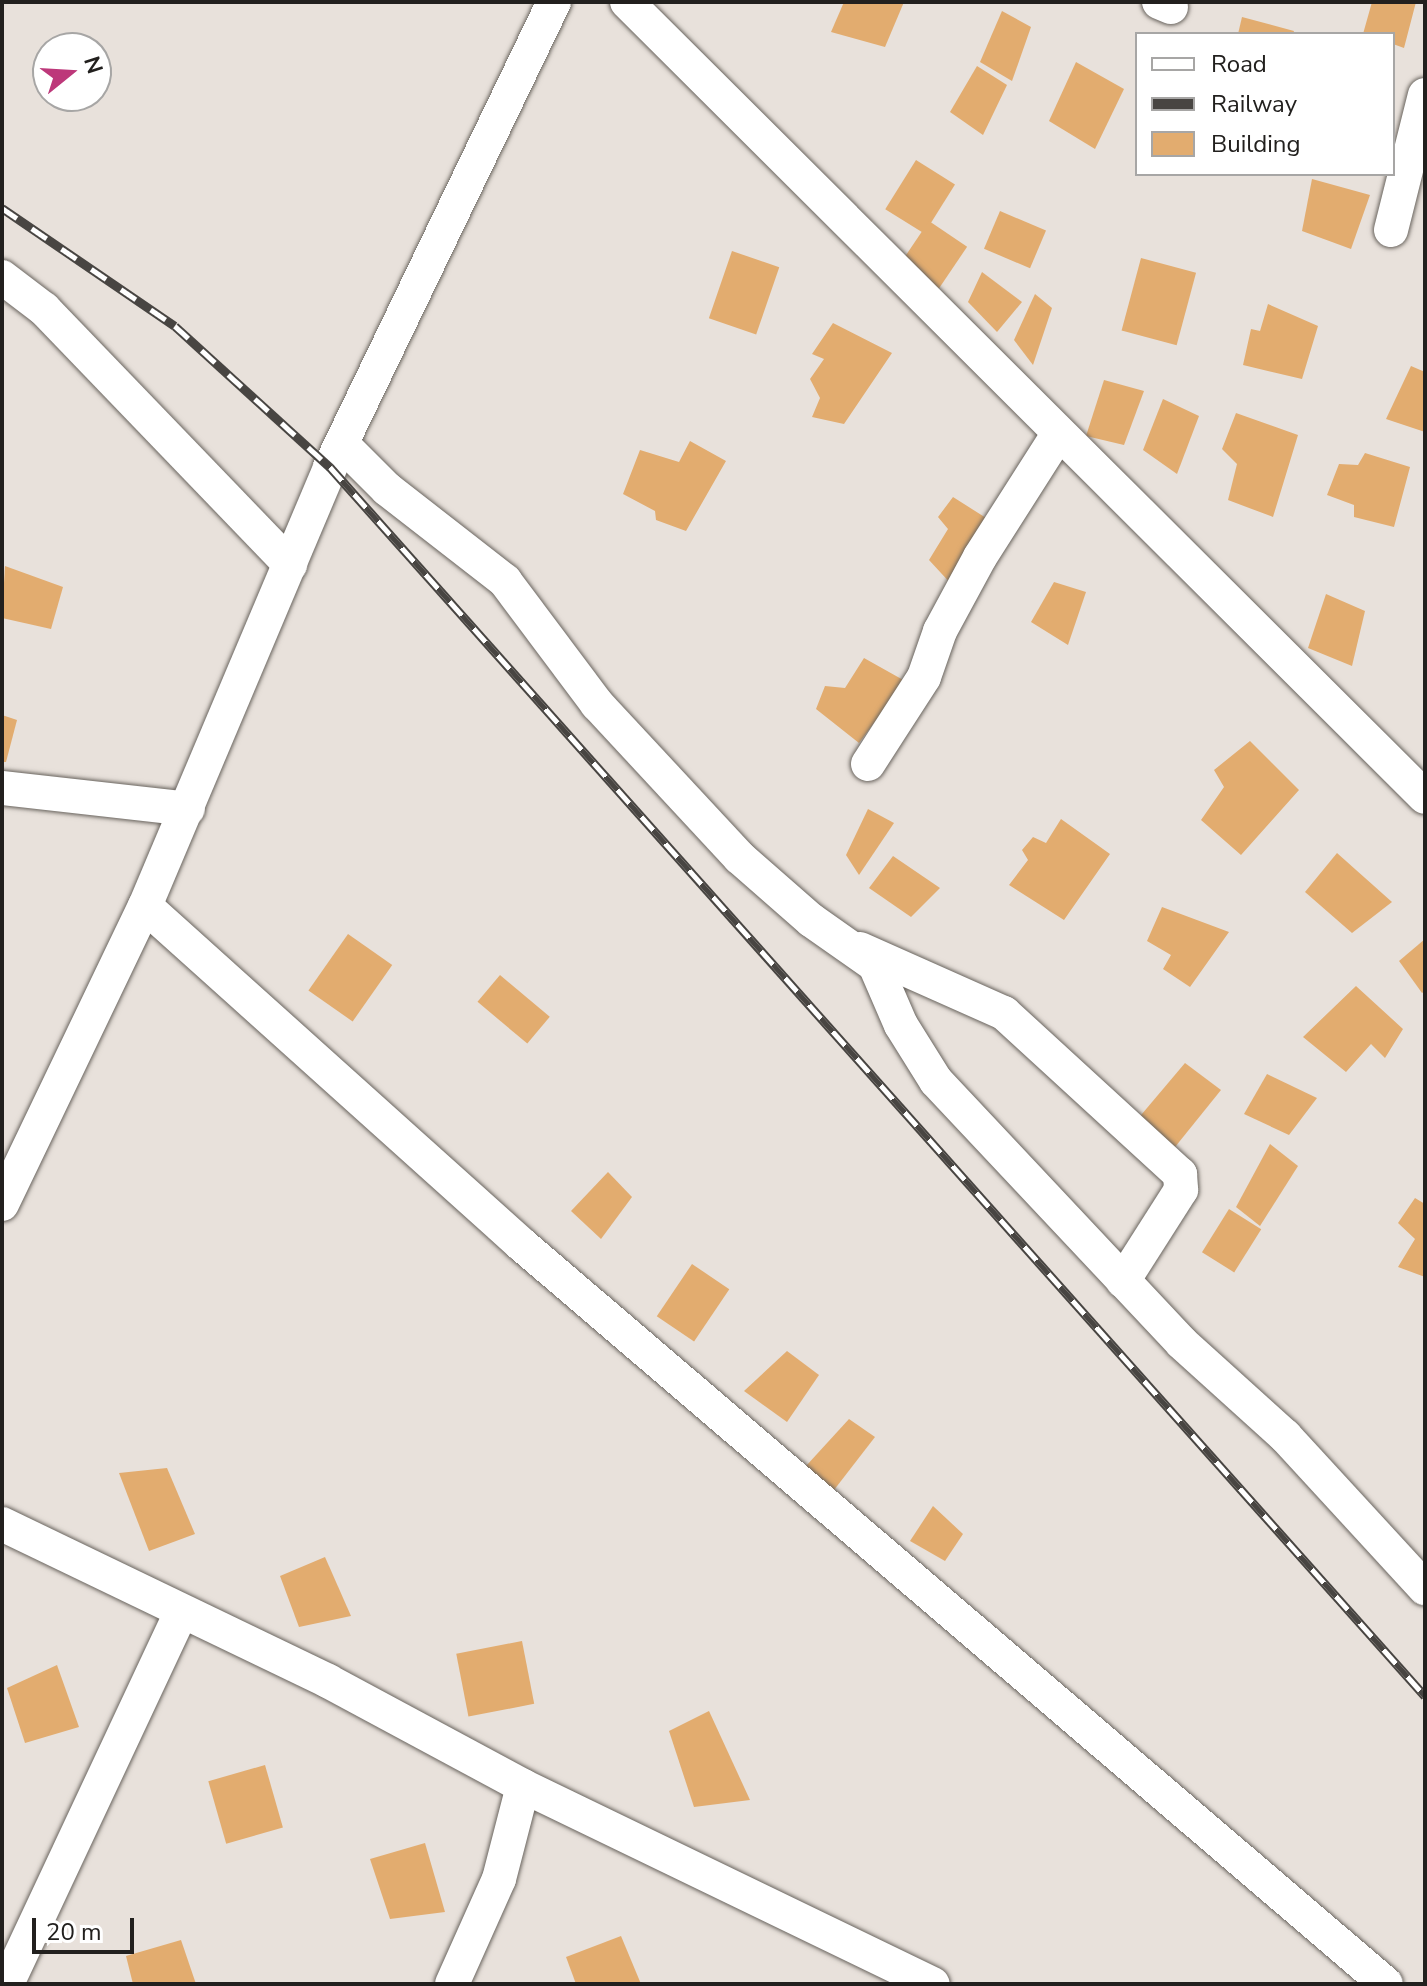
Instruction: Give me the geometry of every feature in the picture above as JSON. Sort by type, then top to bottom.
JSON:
[{"type":"street","points":[[2,1204],[145,906],[342,444],[554,2]]},
{"type":"street","points":[[627,2],[1057,436],[1425,797]]},
{"type":"street","points":[[1391,230],[1425,95]]},
{"type":"street","points":[[2,277],[44,309],[290,565]]},
{"type":"street","points":[[868,764],[924,677],[940,631],[980,557],[1057,436]]},
{"type":"street","points":[[342,444],[387,489],[505,581],[597,704],[739,857],[811,920],[856,947],[1004,1013],[1180,1174],[1181,1190],[1123,1281]]},
{"type":"street","points":[[2,788],[188,809]]},
{"type":"street","points":[[145,906],[521,1244],[1386,1984]]},
{"type":"street","points":[[856,947],[875,965],[901,1025],[936,1081],[1123,1281],[1285,1436],[1425,1588]]},
{"type":"street","points":[[2,1524],[328,1681],[523,1786],[933,1984]]},
{"type":"street","points":[[7,1984],[181,1612]]},
{"type":"street","points":[[452,1984],[499,1879],[523,1786]]},
{"type":"building","points":[[844,2],[904,2],[885,47],[831,32]]},
{"type":"building","points":[[1372,2],[1416,2],[1404,48],[1395,45],[1395,32],[1364,32]]},
{"type":"building","points":[[1002,11],[1031,27],[1012,81],[980,62]]},
{"type":"building","points":[[1242,17],[1294,31],[1294,32],[1238,32]]},
{"type":"building","points":[[1076,62],[1124,89],[1095,149],[1049,121]]},
{"type":"building","points":[[977,66],[1007,85],[983,135],[950,112]]},
{"type":"building","points":[[916,160],[955,184],[924,234],[885,209]]},
{"type":"building","points":[[1312,179],[1370,195],[1351,249],[1302,231]]},
{"type":"building","points":[[1000,211],[1046,231],[1030,268],[984,249]]},
{"type":"building","points":[[929,221],[967,247],[938,290],[900,264]]},
{"type":"building","points":[[732,251],[779,267],[756,334],[709,318]]},
{"type":"building","points":[[1141,258],[1196,273],[1177,345],[1122,330]]},
{"type":"building","points":[[982,272],[1022,302],[997,332],[968,302]]},
{"type":"building","points":[[1035,294],[1052,308],[1033,365],[1014,340]]},
{"type":"building","points":[[1268,304],[1318,326],[1302,379],[1243,365],[1251,329],[1260,331]]},
{"type":"building","points":[[833,323],[892,353],[844,424],[812,417],[820,398],[810,379],[824,359],[812,354]]},
{"type":"building","points":[[1411,366],[1425,372],[1425,432],[1386,419]]},
{"type":"building","points":[[1104,380],[1144,391],[1124,445],[1086,436]]},
{"type":"building","points":[[1163,399],[1199,416],[1177,474],[1143,450]]},
{"type":"building","points":[[1236,413],[1298,435],[1273,517],[1228,500],[1237,464],[1222,449]]},
{"type":"building","points":[[690,441],[726,461],[686,531],[656,520],[655,511],[623,494],[640,450],[679,462]]},
{"type":"building","points":[[1365,453],[1410,467],[1394,527],[1354,517],[1354,505],[1327,495],[1339,464],[1358,465]]},
{"type":"building","points":[[953,497],[994,523],[953,586],[929,560],[948,529],[938,517]]},
{"type":"building","points":[[5,566],[63,587],[51,629],[2,618]]},
{"type":"building","points":[[1054,582],[1086,592],[1068,645],[1031,622]]},
{"type":"building","points":[[1326,594],[1365,611],[1352,666],[1308,648]]},
{"type":"building","points":[[864,658],[905,681],[859,743],[816,709],[825,686],[845,688]]},
{"type":"building","points":[[2,715],[17,720],[6,762],[2,762]]},
{"type":"building","points":[[1250,741],[1299,790],[1241,855],[1201,820],[1224,787],[1214,770]]},
{"type":"building","points":[[868,809],[894,823],[859,875],[846,855]]},
{"type":"building","points":[[1061,819],[1110,854],[1064,920],[1009,885],[1028,860],[1022,850],[1033,837],[1046,843]]},
{"type":"building","points":[[1337,853],[1392,902],[1352,933],[1305,892]]},
{"type":"building","points":[[893,856],[940,888],[911,917],[869,888]]},
{"type":"building","points":[[1162,907],[1229,932],[1190,987],[1163,969],[1171,955],[1147,941]]},
{"type":"building","points":[[348,934],[392,965],[353,1021],[308,991]]},
{"type":"building","points":[[1425,939],[1425,991],[1422,993],[1399,961]]},
{"type":"building","points":[[500,975],[550,1017],[527,1044],[478,1002]]},
{"type":"building","points":[[1356,986],[1403,1029],[1385,1058],[1371,1044],[1346,1072],[1303,1037]]},
{"type":"building","points":[[1185,1063],[1221,1090],[1167,1157],[1136,1121]]},
{"type":"building","points":[[1267,1074],[1317,1098],[1289,1135],[1244,1114]]},
{"type":"building","points":[[1270,1144],[1298,1166],[1260,1226],[1236,1207]]},
{"type":"building","points":[[608,1172],[632,1197],[601,1239],[571,1211]]},
{"type":"building","points":[[1415,1198],[1425,1204],[1425,1277],[1398,1267],[1415,1239],[1398,1223]]},
{"type":"building","points":[[1229,1209],[1261,1229],[1234,1272],[1202,1252]]},
{"type":"building","points":[[692,1264],[729,1289],[694,1341],[657,1316]]},
{"type":"building","points":[[787,1351],[819,1375],[787,1422],[744,1391]]},
{"type":"building","points":[[849,1419],[875,1437],[834,1490],[806,1466]]},
{"type":"building","points":[[167,1468],[195,1534],[149,1551],[119,1473]]},
{"type":"building","points":[[933,1506],[963,1534],[945,1561],[910,1541]]},
{"type":"building","points":[[325,1557],[351,1616],[299,1627],[280,1576]]},
{"type":"building","points":[[522,1641],[534,1704],[468,1717],[456,1654]]},
{"type":"building","points":[[57,1665],[79,1727],[25,1743],[7,1688]]},
{"type":"building","points":[[709,1711],[750,1800],[694,1807],[669,1731]]},
{"type":"building","points":[[265,1765],[283,1827],[226,1844],[208,1781]]},
{"type":"building","points":[[425,1843],[445,1912],[390,1919],[370,1859]]},
{"type":"building","points":[[621,1936],[641,1984],[576,1984],[566,1957]]},
{"type":"building","points":[[181,1940],[196,1984],[133,1984],[126,1956]]},
{"type":"railway","points":[[2,208],[175,326],[330,467],[1425,1696]]}]
